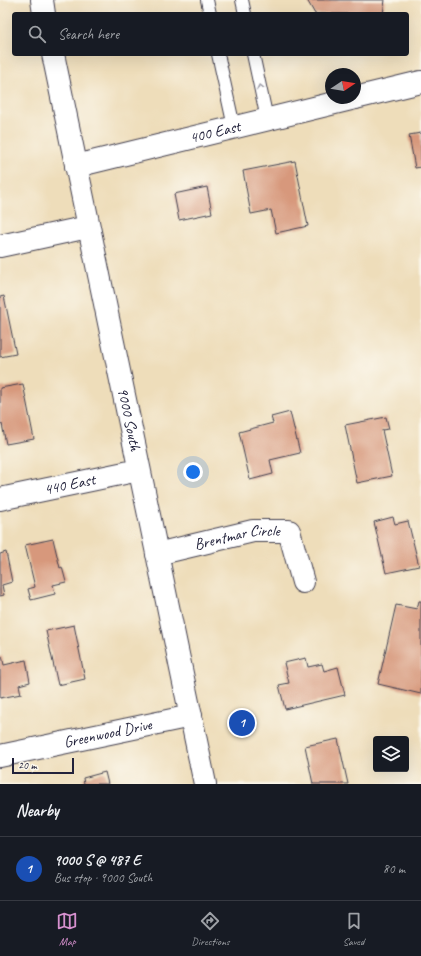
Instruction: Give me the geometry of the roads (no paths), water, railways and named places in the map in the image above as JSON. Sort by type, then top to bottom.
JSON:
[{"type":"street","points":[[42,0],[44,12]]},
{"type":"street","name":"9000 South","points":[[53,56],[205,784]]},
{"type":"street","name":"400 East","points":[[361,97],[421,82]]},
{"type":"street","name":"400 East","points":[[76,166],[330,104]]},
{"type":"street","points":[[0,246],[88,227]]},
{"type":"street","name":"440 East","points":[[0,499],[139,470]]},
{"type":"street","name":"Brentmar Circle","points":[[157,554],[253,531],[289,531],[303,582]]},
{"type":"street","name":"Greenwood Drive","points":[[0,756],[191,716]]},
{"type":"lane","points":[[207,0],[210,12]]},
{"type":"lane","points":[[242,0],[245,12]]},
{"type":"lane","points":[[218,56],[234,127]]},
{"type":"lane","points":[[253,56],[267,119]]},
{"type":"place","name":"9000 S @ 487 E","points":[[242,723]]}]
